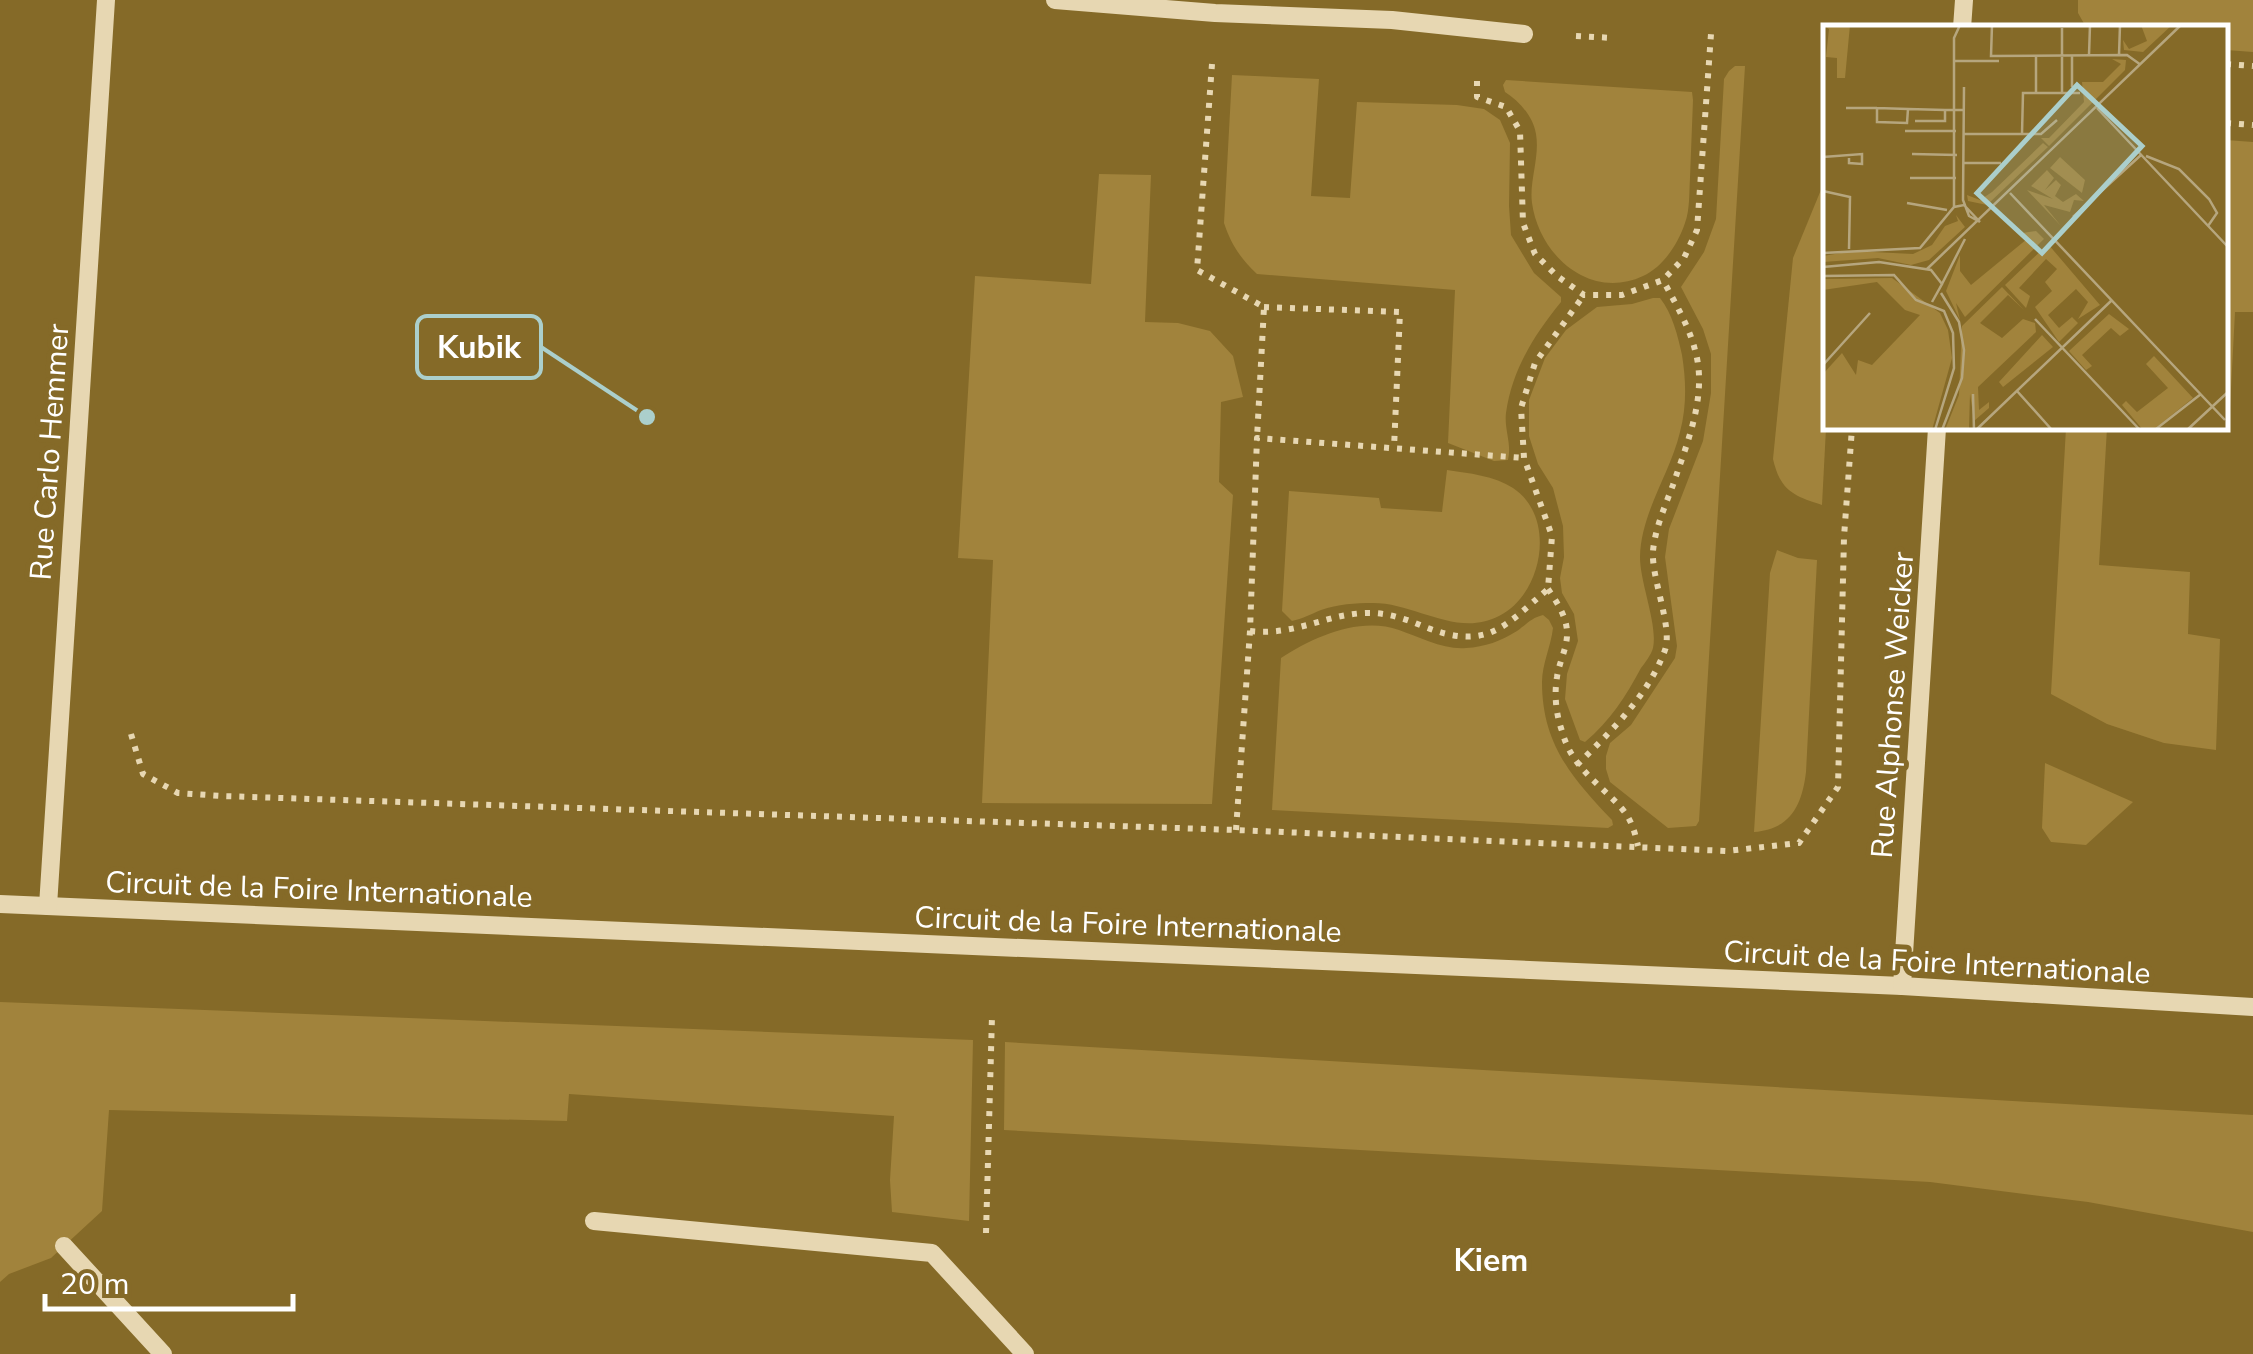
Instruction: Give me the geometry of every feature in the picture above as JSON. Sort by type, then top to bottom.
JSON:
[{"type":"street","name":"Rue Carlo Hemmer","points":[[48,906],[106,0]]},
{"type":"street","points":[[1055,0],[1215,13],[1392,20],[1524,34]]},
{"type":"street","points":[[1962,25],[1964,0]]},
{"type":"street","name":"Rue Alphonse Weicker","points":[[1902,986],[1937,430]]},
{"type":"street","name":"Circuit de la Foire Internationale","points":[[0,904],[1902,986],[2253,1007]]},
{"type":"street","points":[[594,1221],[932,1253],[1025,1354]]},
{"type":"street","points":[[64,1246],[163,1354]]},
{"type":"path","points":[[1215,13],[1197,270],[1264,308],[1400,312],[1394,448]]},
{"type":"path","points":[[1478,31],[1476,96],[1506,108],[1520,131],[1522,223],[1535,254],[1584,295],[1622,295],[1663,280],[1684,258],[1697,230],[1711,34]]},
{"type":"path","points":[[2228,64],[2253,66]]},
{"type":"path","points":[[2228,124],[2253,125]]},
{"type":"path","points":[[1577,764],[1638,697],[1657,669],[1667,643],[1653,552],[1691,432],[1698,385],[1696,352],[1663,280]]},
{"type":"path","points":[[1584,295],[1535,364],[1522,408],[1524,458],[1552,536],[1548,588],[1560,607],[1567,630],[1557,675],[1556,703],[1562,735],[1577,764],[1624,811],[1638,846]]},
{"type":"path","points":[[1236,830],[1250,631],[1264,308]]},
{"type":"path","points":[[130,734],[143,774],[178,793],[1727,851],[1799,843],[1838,787],[1844,537],[1852,430]]},
{"type":"path","points":[[1257,438],[1524,458]]},
{"type":"path","points":[[1250,631],[1272,634],[1366,613],[1397,616],[1450,636],[1476,636],[1502,628],[1548,588]]},
{"type":"path","points":[[984,1310],[992,1016]]},
{"type":"shaded area","points":[[2078,0],[2253,0],[2253,52],[2228,50],[2228,25],[2085,25],[2078,13]]},
{"type":"shaded area","points":[[1735,66],[1745,66],[1699,821],[1696,826],[1668,828],[1610,782],[1606,756],[1610,743],[1631,725],[1675,658],[1677,646],[1665,557],[1669,529],[1703,441],[1711,393],[1711,354],[1681,287],[1704,252],[1716,219],[1724,79]]},
{"type":"shaded area","points":[[1232,75],[1319,79],[1311,196],[1350,198],[1357,102],[1457,105],[1484,109],[1500,120],[1510,143],[1511,235],[1534,273],[1561,297],[1513,382],[1506,413],[1508,460],[1494,461],[1448,443],[1455,290],[1257,274],[1241,256],[1224,223]]},
{"type":"shaded area","points":[[1506,80],[1692,92],[1688,212],[1678,239],[1657,267],[1623,282],[1604,282],[1586,278],[1556,256],[1545,240],[1532,203],[1537,151],[1534,127],[1525,110],[1505,92]]},
{"type":"shaded area","points":[[2228,140],[2253,142],[2253,312],[2235,312],[2229,427]]},
{"type":"shaded area","points":[[1099,174],[1151,175],[1145,322],[1178,323],[1210,331],[1233,356],[1243,397],[1221,402],[1219,482],[1233,495],[1212,804],[982,803],[993,560],[958,558],[975,276],[1091,284]]},
{"type":"shaded area","points":[[1823,185],[1826,430],[1822,505],[1789,490],[1773,459],[1793,258]]},
{"type":"shaded area","points":[[1660,298],[1674,325],[1682,355],[1685,393],[1675,448],[1642,540],[1641,567],[1653,648],[1617,708],[1585,742],[1580,740],[1565,699],[1567,674],[1578,641],[1574,614],[1562,593],[1560,578],[1563,526],[1553,488],[1538,464],[1529,436],[1529,400],[1545,358],[1566,330],[1597,307]]},
{"type":"shaded area","points":[[2066,430],[2107,430],[2099,565],[2190,572],[2188,634],[2220,639],[2216,750],[2164,743],[2107,724],[2051,694]]},
{"type":"shaded area","points":[[1447,470],[1506,484],[1527,501],[1536,517],[1539,555],[1526,591],[1514,605],[1499,616],[1468,623],[1389,604],[1334,606],[1292,621],[1282,611],[1289,491],[1379,498],[1381,508],[1442,512]]},
{"type":"shaded area","points":[[1777,550],[1817,560],[1806,772],[1798,805],[1786,820],[1754,832],[1770,573]]},
{"type":"shaded area","points":[[1543,615],[1553,628],[1542,675],[1547,724],[1572,774],[1613,825],[1608,828],[1272,810],[1281,658],[1322,636],[1369,626],[1384,626],[1449,647],[1480,646],[1505,638]]},
{"type":"shaded area","points":[[2045,763],[2133,802],[2086,845],[2051,842],[2042,828]]},
{"type":"shaded area","points":[[0,1002],[973,1040],[969,1221],[892,1212],[894,1116],[569,1094],[567,1121],[109,1110],[102,1211],[51,1258],[9,1274],[0,1282]]},
{"type":"shaded area","points":[[1005,1042],[2253,1115],[2253,1232],[2088,1202],[1930,1182],[1004,1130]]},
{"type":"place","name":"Kubik","points":[[647,417]]},
{"type":"district","name":"Kiem","points":[[1491,1260]]}]
